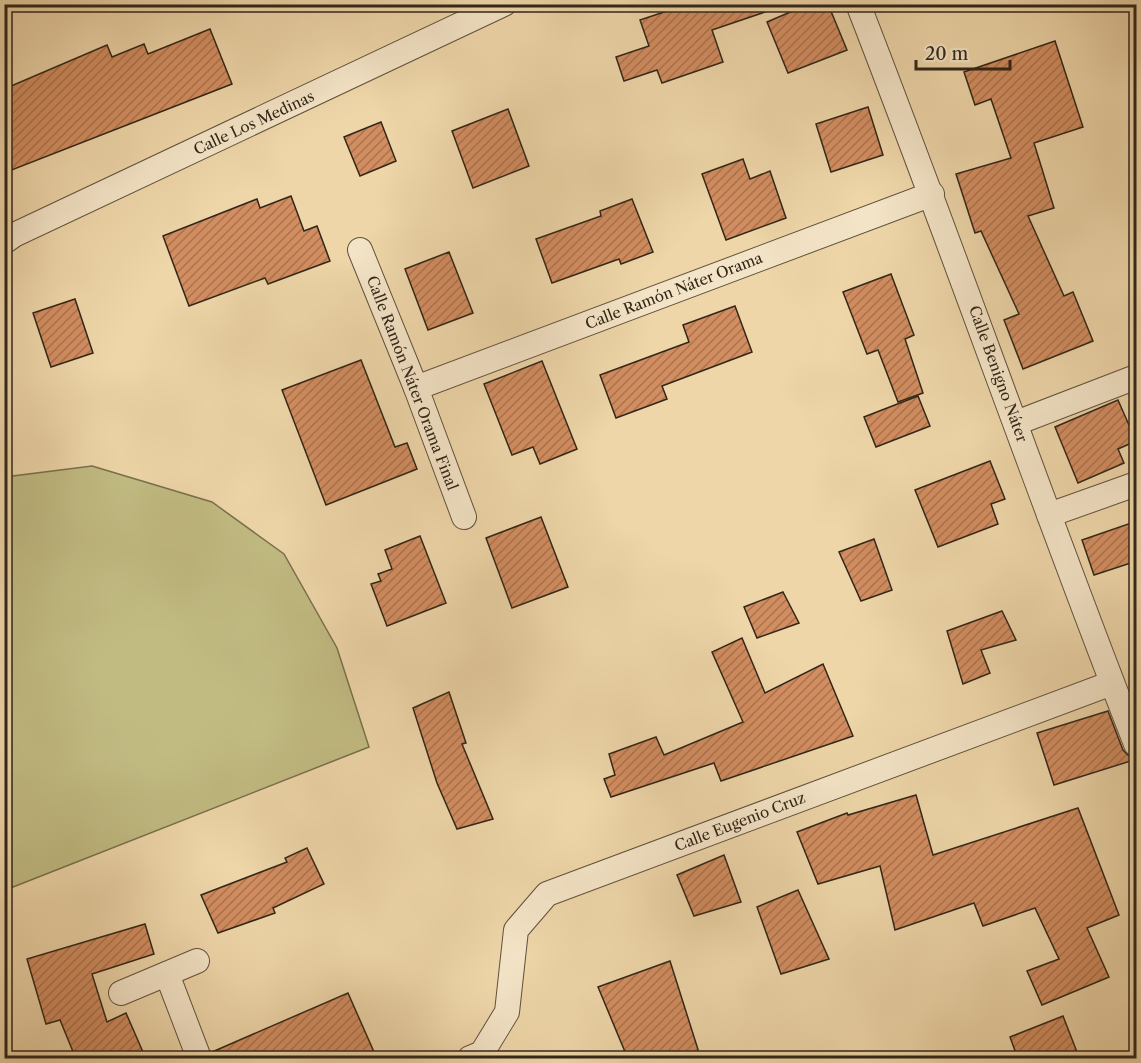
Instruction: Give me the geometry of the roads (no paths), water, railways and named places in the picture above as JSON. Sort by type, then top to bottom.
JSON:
[{"type":"street","name":"Calle Los Medinas","points":[[4,242],[25,230],[504,4]]},
{"type":"street","name":"Calle Benigno Náter","points":[[858,4],[932,194],[1112,683],[1137,744]]},
{"type":"street","name":"Calle Ramón Náter Orama","points":[[416,388],[932,194]]},
{"type":"street","name":"Calle Ramón Náter Orama Final","points":[[360,250],[416,388],[464,517]]},
{"type":"street","points":[[1016,423],[1137,377]]},
{"type":"street","points":[[1050,514],[1137,484]]},
{"type":"street","name":"Calle Eugenio Cruz","points":[[470,1059],[482,1053],[507,1012],[516,930],[547,894],[1112,683]]},
{"type":"street","points":[[121,993],[197,961]]},
{"type":"street","points":[[167,974],[199,1059]]}]
